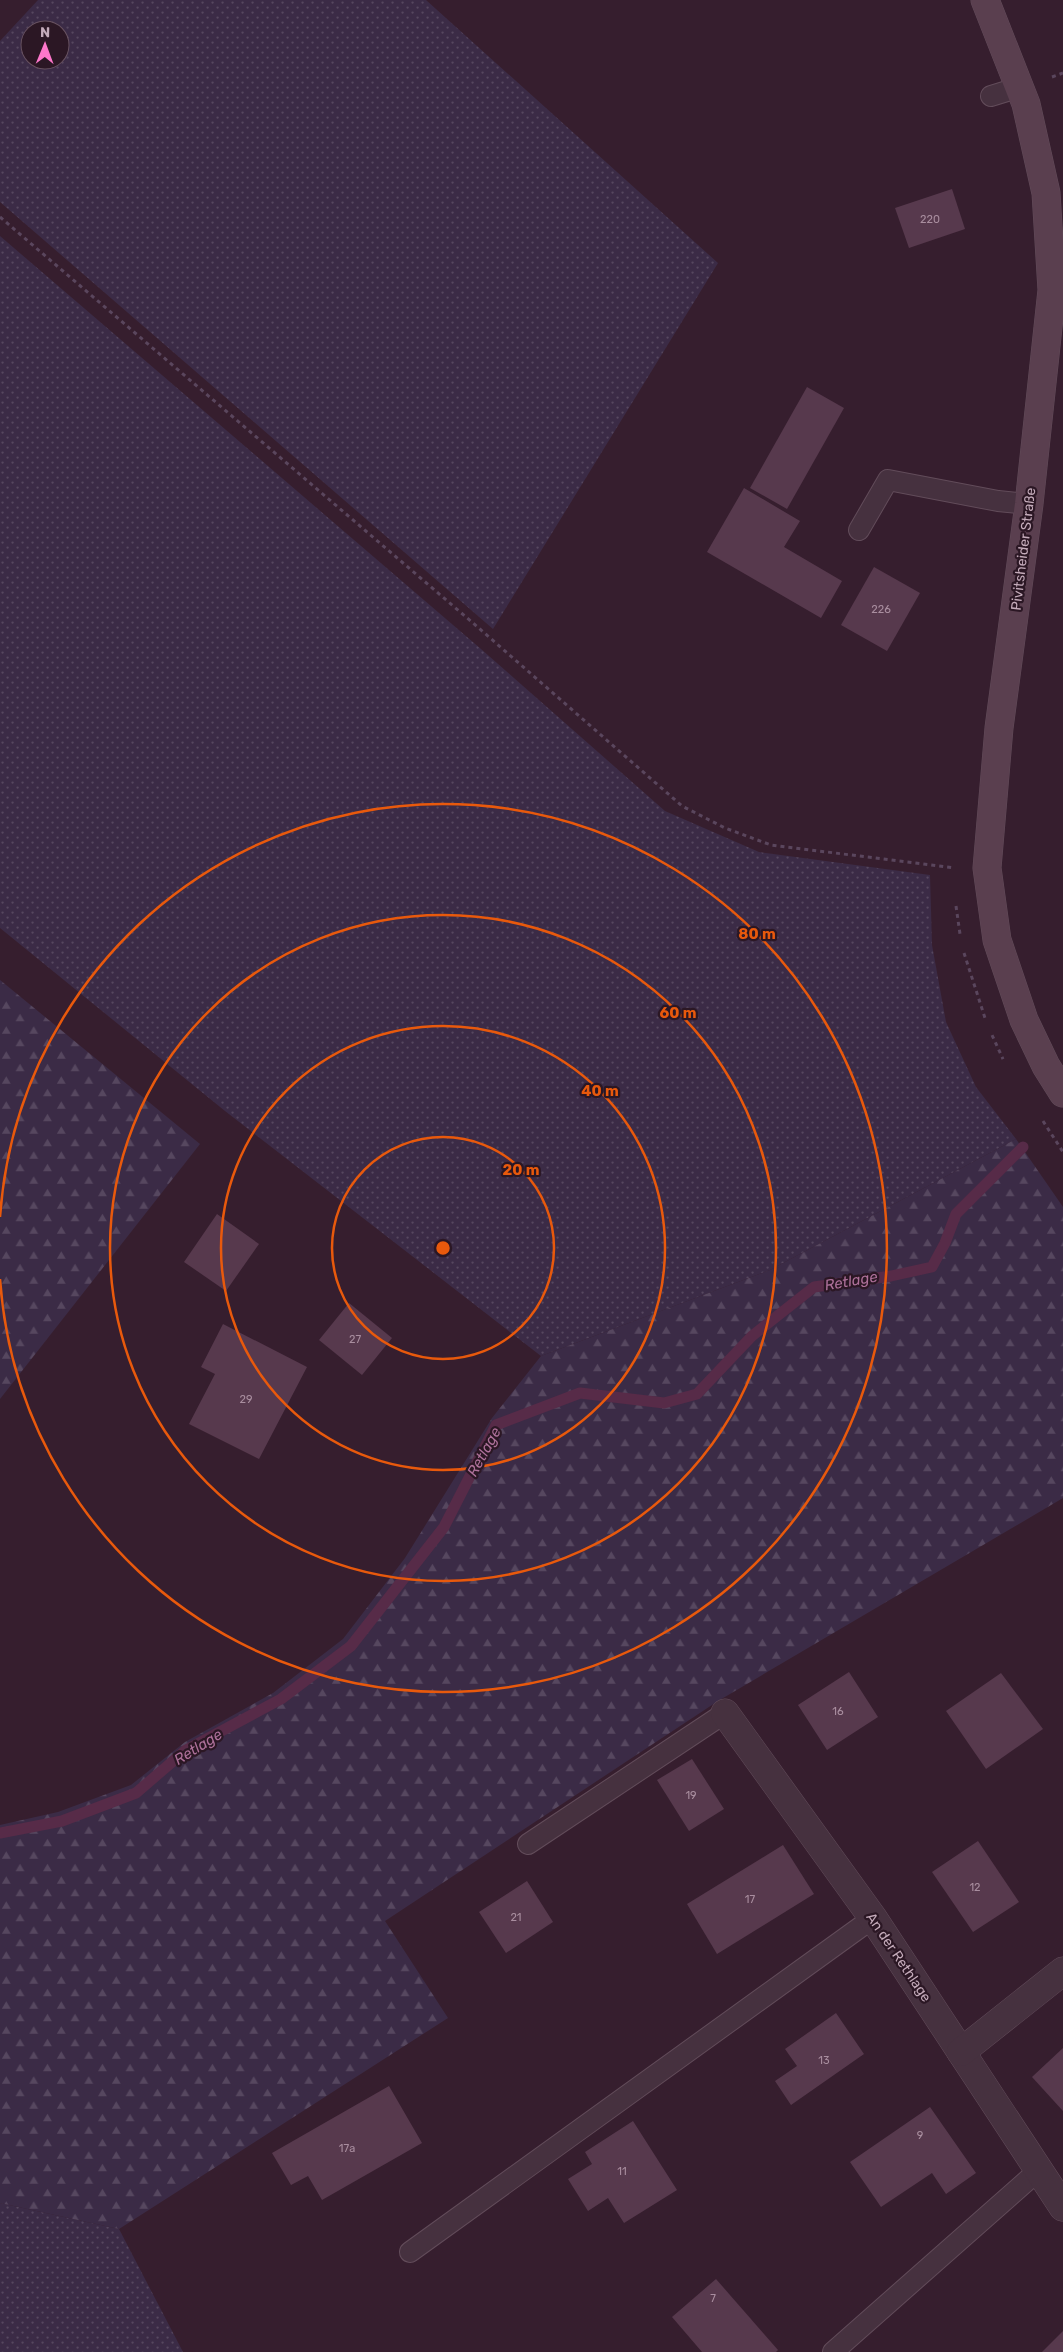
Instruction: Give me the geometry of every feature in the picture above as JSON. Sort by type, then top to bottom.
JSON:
[{"type":"main road","name":"Pivitsheider Straße","points":[[985,0],[1026,104],[1046,193],[1052,290],[1029,504],[999,728],[988,868],[997,940],[1024,1020],[1046,1066],[1063,1093]]},
{"type":"street","name":"An der Rethlage","points":[[725,1714],[873,1918],[1063,2207]]},
{"type":"street","points":[[961,2052],[1063,1971]]},
{"type":"lane","points":[[991,96],[1020,87]]},
{"type":"lane","points":[[859,530],[888,480],[998,501],[1029,504]]},
{"type":"lane","points":[[528,1844],[725,1714]]},
{"type":"lane","points":[[410,2252],[873,1918]]},
{"type":"lane","points":[[833,2352],[1039,2170]]},
{"type":"path","points":[[0,217],[458,610],[682,806],[725,828],[771,845],[957,868],[988,868]]},
{"type":"green space","points":[[38,0],[426,0],[718,263],[493,629],[0,202],[0,41]]},
{"type":"green space","points":[[0,236],[481,649],[665,811],[759,852],[930,875],[932,945],[946,1022],[976,1087],[1016,1139],[770,1270],[541,1356],[225,1111],[0,928]]},
{"type":"green space","points":[[0,980],[200,1144],[0,1399]]},
{"type":"green space","points":[[1016,1139],[1063,1207],[1063,1498],[718,1701],[385,1921],[448,2018],[119,2229],[0,2203],[0,1825],[58,1812],[131,1785],[185,1742],[273,1693],[343,1639],[405,1558],[492,1418],[541,1356],[770,1270]]},
{"type":"green space","points":[[0,2203],[119,2229],[183,2352],[0,2352]]},
{"type":"building","points":[[952,189],[965,229],[909,248],[895,208]]},
{"type":"building","points":[[807,387],[844,408],[787,509],[750,488]]},
{"type":"building","points":[[744,488],[800,521],[784,547],[842,581],[821,618],[707,552]]},
{"type":"building","points":[[874,567],[920,593],[887,651],[841,625]]},
{"type":"building","points":[[217,1214],[259,1244],[226,1291],[184,1262]]},
{"type":"building","points":[[349,1303],[392,1338],[362,1375],[319,1340]]},
{"type":"building","points":[[223,1324],[307,1367],[259,1459],[189,1424],[215,1374],[201,1367]]},
{"type":"building","points":[[849,1672],[878,1717],[827,1750],[798,1705]]},
{"type":"building","points":[[1001,1673],[1043,1729],[986,1769],[946,1711]]},
{"type":"building","points":[[692,1759],[724,1809],[689,1831],[657,1780]]},
{"type":"building","points":[[978,1841],[1019,1902],[973,1932],[932,1872]]},
{"type":"building","points":[[783,1845],[814,1894],[717,1954],[687,1904]]},
{"type":"building","points":[[527,1881],[553,1922],[506,1953],[479,1912]]},
{"type":"building","points":[[836,2013],[864,2054],[791,2105],[775,2081],[797,2066],[785,2049]]},
{"type":"building","points":[[1063,2048],[1063,2111],[1032,2077]]},
{"type":"building","points":[[389,2086],[422,2143],[322,2200],[308,2176],[291,2185],[272,2153]]},
{"type":"building","points":[[930,2107],[976,2173],[946,2194],[932,2173],[881,2207],[850,2162]]},
{"type":"building","points":[[633,2121],[677,2190],[624,2223],[608,2198],[588,2211],[568,2179],[592,2164],[585,2152]]},
{"type":"building","points":[[716,2279],[778,2350],[776,2352],[702,2352],[672,2317]]},
{"type":"building","points":[[1063,2331],[1063,2352],[1042,2352]]},
{"type":"waterway","name":"Retlage","points":[[0,1833],[62,1821],[136,1793],[186,1750],[281,1699],[351,1646],[444,1527],[496,1425],[580,1393],[664,1403],[697,1394],[752,1336],[814,1287],[891,1276],[932,1267],[945,1243],[956,1214],[1023,1147]]}]
